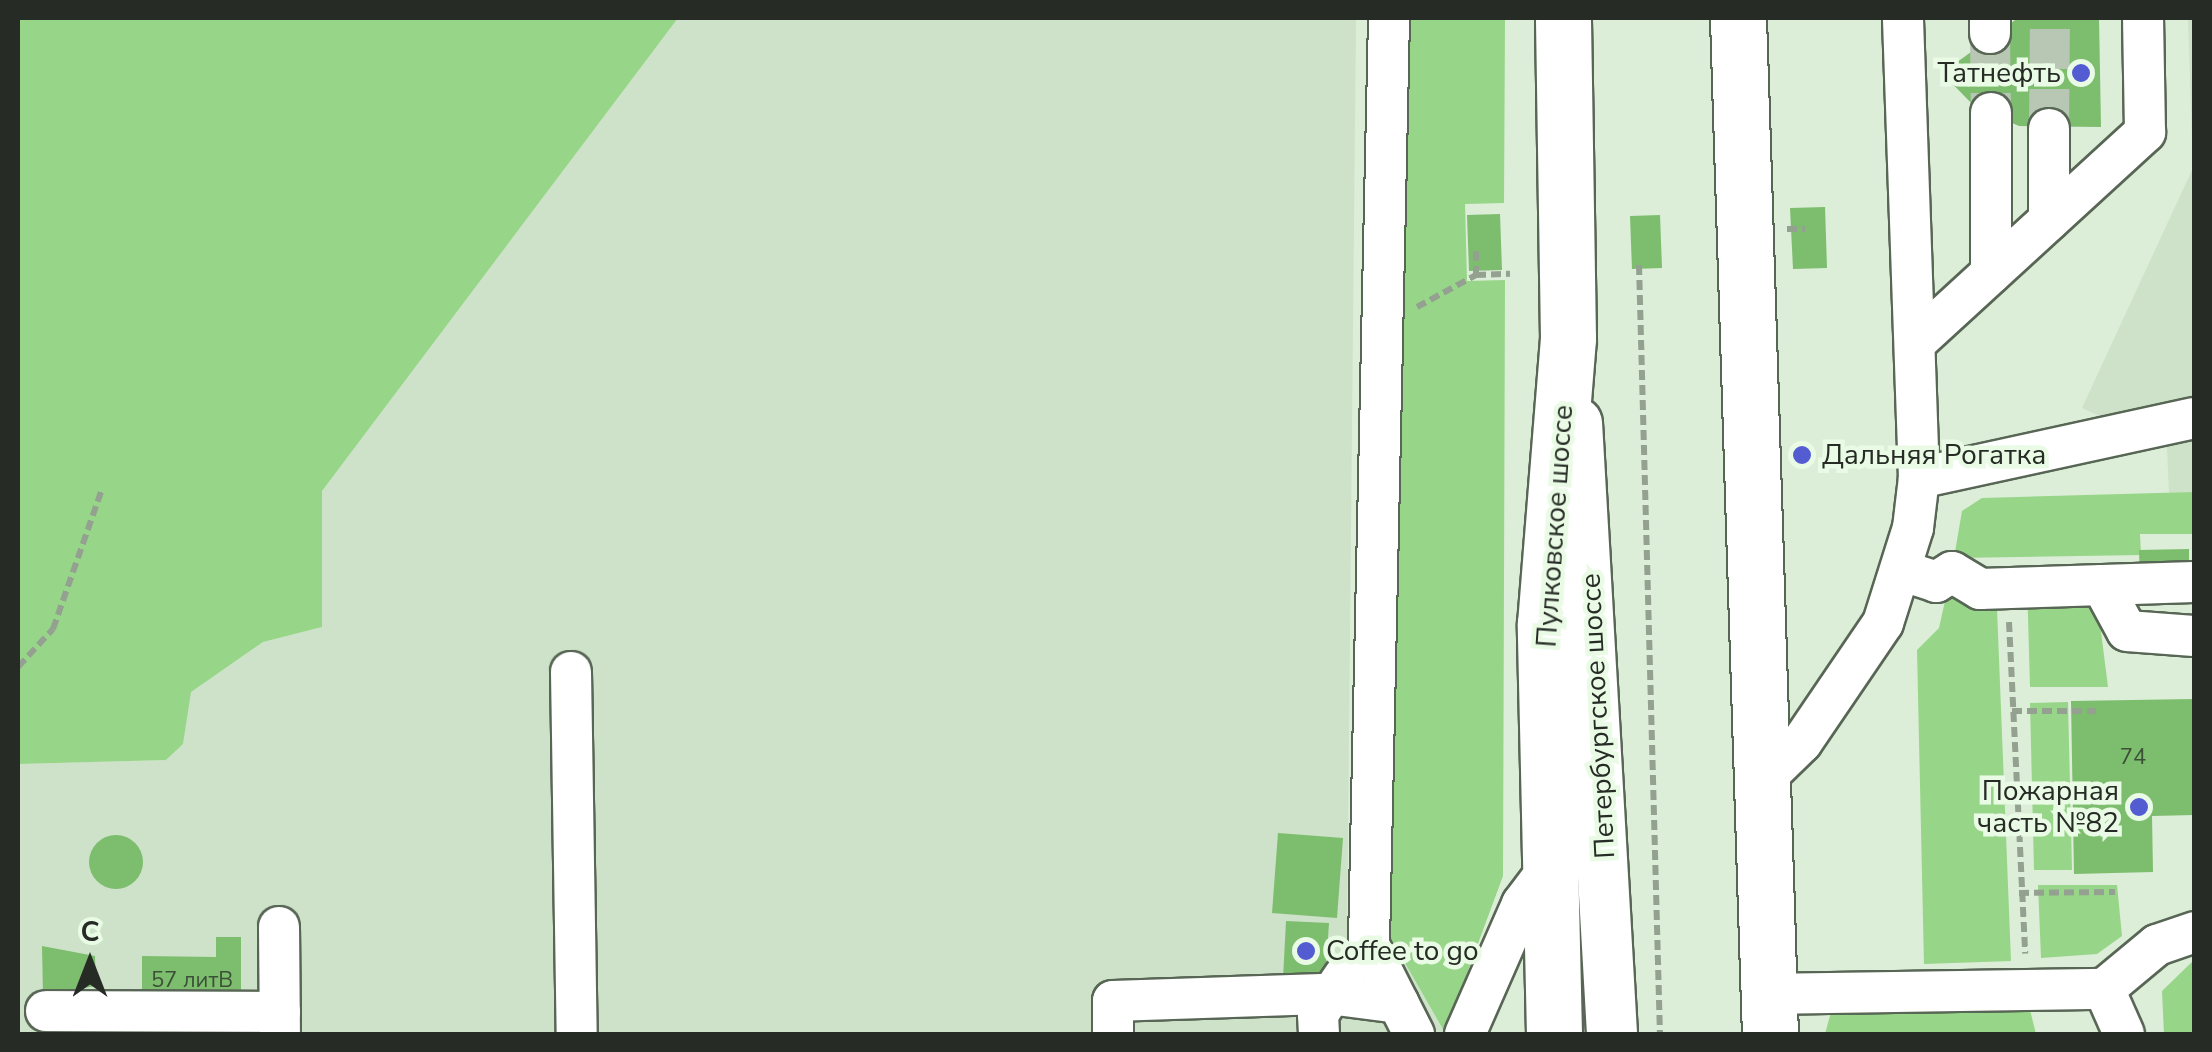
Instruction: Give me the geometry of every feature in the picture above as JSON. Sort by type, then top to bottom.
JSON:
[{"type":"highway","points":[[1738,18],[1769,1014]]},
{"type":"highway","name":"Пулковское шоссе","points":[[1554,1034],[1545,624],[1568,338],[1562,19]]},
{"type":"main road","name":"Петербургское шоссе","points":[[1568,338],[1590,553],[1612,1034]]},
{"type":"lane","points":[[1389,18],[1369,945],[1406,1019]]},
{"type":"lane","points":[[1759,784],[1852,671],[1903,571],[1919,478],[1903,18]]},
{"type":"lane","points":[[1916,342],[2146,132],[2143,18]]},
{"type":"lane","points":[[1991,113],[1991,272]]},
{"type":"lane","points":[[2050,129],[2050,220]]},
{"type":"lane","points":[[1919,478],[2194,418]]},
{"type":"lane","points":[[1903,571],[1936,582],[1952,572],[1980,589],[2194,582]]},
{"type":"lane","points":[[2102,585],[2127,631],[2194,636]]},
{"type":"lane","points":[[571,672],[578,1034]]},
{"type":"lane","points":[[1465,1034],[1522,904],[1550,867]]},
{"type":"lane","points":[[46,1011],[280,1023],[279,928]]},
{"type":"lane","points":[[1769,1014],[2104,989],[2157,945],[2194,932]]},
{"type":"lane","points":[[1319,1034],[1329,994],[1369,945]]},
{"type":"lane","points":[[2104,989],[2124,1034]]},
{"type":"lane","points":[[1113,1034],[1113,1001],[1329,994],[1406,1019]]},
{"type":"path","points":[[1787,229],[1805,229]]},
{"type":"path","points":[[1476,251],[1476,275]]},
{"type":"path","points":[[1639,265],[1660,1034]]},
{"type":"path","points":[[1400,312],[1476,275],[1510,274]]},
{"type":"path","points":[[18,667],[53,629],[102,489]]},
{"type":"path","points":[[2008,613],[2018,893],[2027,975]]},
{"type":"path","points":[[2012,712],[2096,711]]},
{"type":"path","points":[[2018,893],[2115,892]]},
{"type":"shaded area","points":[[678,18],[1356,18],[1347,936],[1389,935],[1445,1034],[18,1034],[18,764],[166,760],[183,744],[190,692],[263,642],[322,627],[322,491]]},
{"type":"shaded area","points":[[2188,18],[2194,18],[2194,492],[2169,493],[2167,447],[2082,408],[2193,168]]},
{"type":"green space","points":[[18,18],[678,18],[322,491],[322,627],[263,642],[191,692],[183,744],[166,760],[18,764]]},
{"type":"green space","points":[[1408,18],[1505,18],[1504,203],[1465,204],[1467,281],[1505,280],[1503,876],[1445,1033],[1389,935]]},
{"type":"green space","points":[[2194,492],[2194,534],[2140,534],[2141,555],[1954,558],[1962,511],[1982,498]]},
{"type":"green space","points":[[2027,581],[2088,602],[2099,616],[2108,687],[2030,687]]},
{"type":"green space","points":[[1949,583],[1996,583],[2011,961],[1924,964],[1917,650],[1939,628]]},
{"type":"green space","points":[[2068,702],[2072,870],[2034,870],[2030,703]]},
{"type":"green space","points":[[2038,885],[2117,885],[2122,936],[2097,954],[2041,958]]},
{"type":"green space","points":[[2194,960],[2194,1034],[2164,1034],[2162,991]]},
{"type":"green space","points":[[2030,1010],[2036,1034],[1825,1034],[1831,1012]]},
{"type":"building","points":[[2018,18],[2099,18],[2101,127],[2019,126],[1975,107],[1942,73]]},
{"type":"building","points":[[1825,207],[1827,268],[1793,269],[1790,208]]},
{"type":"building","points":[[1500,214],[1502,270],[1469,271],[1467,215]]},
{"type":"building","points":[[1660,215],[1662,268],[1632,269],[1630,216]]},
{"type":"building","points":[[2189,549],[2189,579],[2140,580],[2139,550]]},
{"type":"building","points":[[2194,699],[2194,815],[2152,816],[2153,872],[2074,874],[2071,701]]},
{"type":"building","points":[[1278,833],[1343,838],[1337,918],[1272,913]]},
{"type":"building","points":[[116,835],[135,843],[143,862],[135,881],[116,889],[97,881],[89,862],[97,843]]},
{"type":"building","name":"Coffee to go","points":[[1286,921],[1329,923],[1325,982],[1283,979]]},
{"type":"building","points":[[216,937],[241,937],[241,1006],[142,1005],[142,956],[216,957]]},
{"type":"building","points":[[42,946],[95,956],[96,986],[43,995]]},
{"type":"tunnel","points":[[2049,129],[2050,18]]},
{"type":"tunnel","points":[[1990,33],[1991,113]]},
{"type":"place","name":"Татнефть","points":[[2081,73]]},
{"type":"place","name":"Дальняя Рогатка","points":[[1802,455]]},
{"type":"place","name":"Пожарная часть №82","points":[[2139,807]]},
{"type":"place","name":"Coffee to go","points":[[1306,951]]}]
